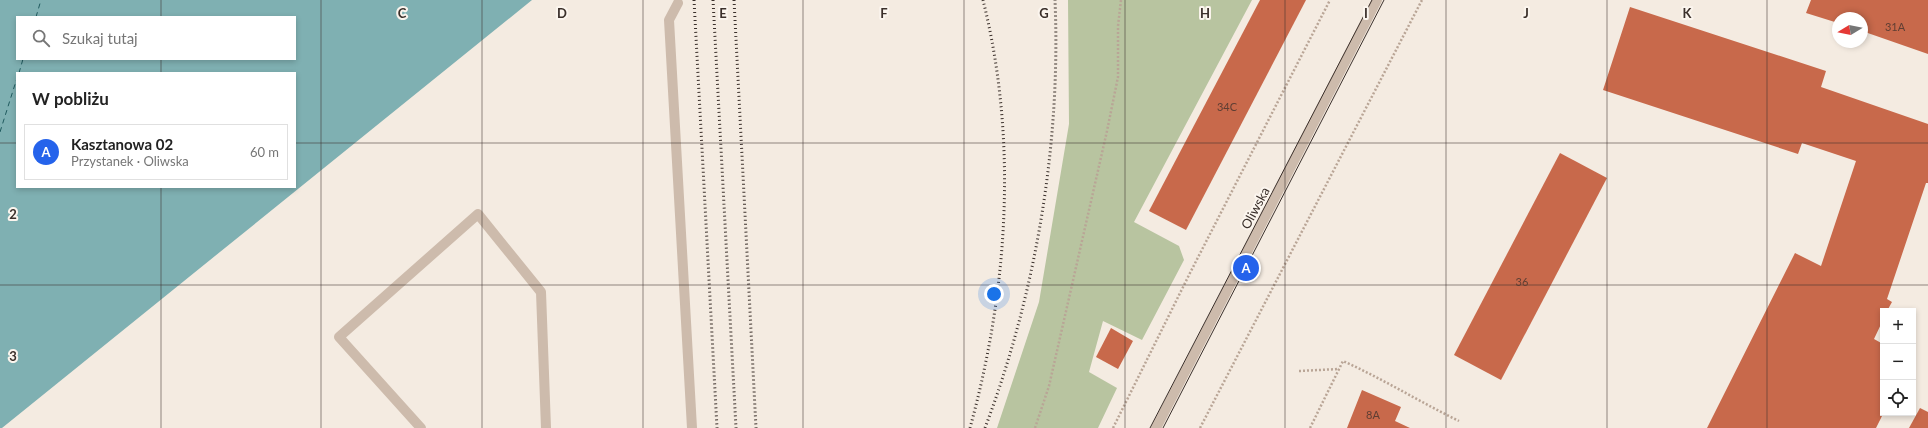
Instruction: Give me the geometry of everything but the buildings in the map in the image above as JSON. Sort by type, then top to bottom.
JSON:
[{"type":"street","name":"Oliwska","points":[[1156,428],[1377,0]]},
{"type":"street","points":[[678,3],[669,20],[692,428]]},
{"type":"street","points":[[421,428],[339,337],[478,214],[541,292],[546,428]]},
{"type":"path","points":[[1035,428],[1049,386],[1094,195],[1117,84],[1118,26],[1121,0]]},
{"type":"path","points":[[1113,428],[1190,273],[1330,0]]},
{"type":"path","points":[[1200,428],[1422,0]]},
{"type":"path","points":[[1310,428],[1343,361],[1379,377],[1420,402],[1459,421]]},
{"type":"path","points":[[1299,371],[1339,369]]},
{"type":"green space","points":[[1068,0],[1252,0],[1134,222],[1179,246],[1184,260],[1142,340],[1103,321],[1089,372],[1117,388],[1098,428],[997,428],[1039,302],[1069,124]]},
{"type":"water","points":[[0,0],[532,0],[2,428],[0,428]]},
{"type":"ferry route","points":[[36,16],[41,0]]},
{"type":"ferry route","points":[[19,72],[23,60]]},
{"type":"ferry route","points":[[0,132],[16,81]]},
{"type":"tram line","points":[[1150,428],[1372,0]]},
{"type":"tram line","points":[[1163,428],[1384,0]]},
{"type":"railway","points":[[694,0],[717,428]]},
{"type":"railway","points":[[713,0],[736,428]]},
{"type":"railway","points":[[734,0],[756,428]]},
{"type":"railway","points":[[970,428],[983,376],[993,323],[1000,269],[1004,215],[1004,161],[1001,107],[994,53],[983,0]]},
{"type":"railway","points":[[985,428],[1003,377],[1018,324],[1031,271],[1041,217],[1049,163],[1054,109],[1056,54],[1055,0]]},
{"type":"place","name":"Kasztanowa 02","points":[[1246,268]]}]
